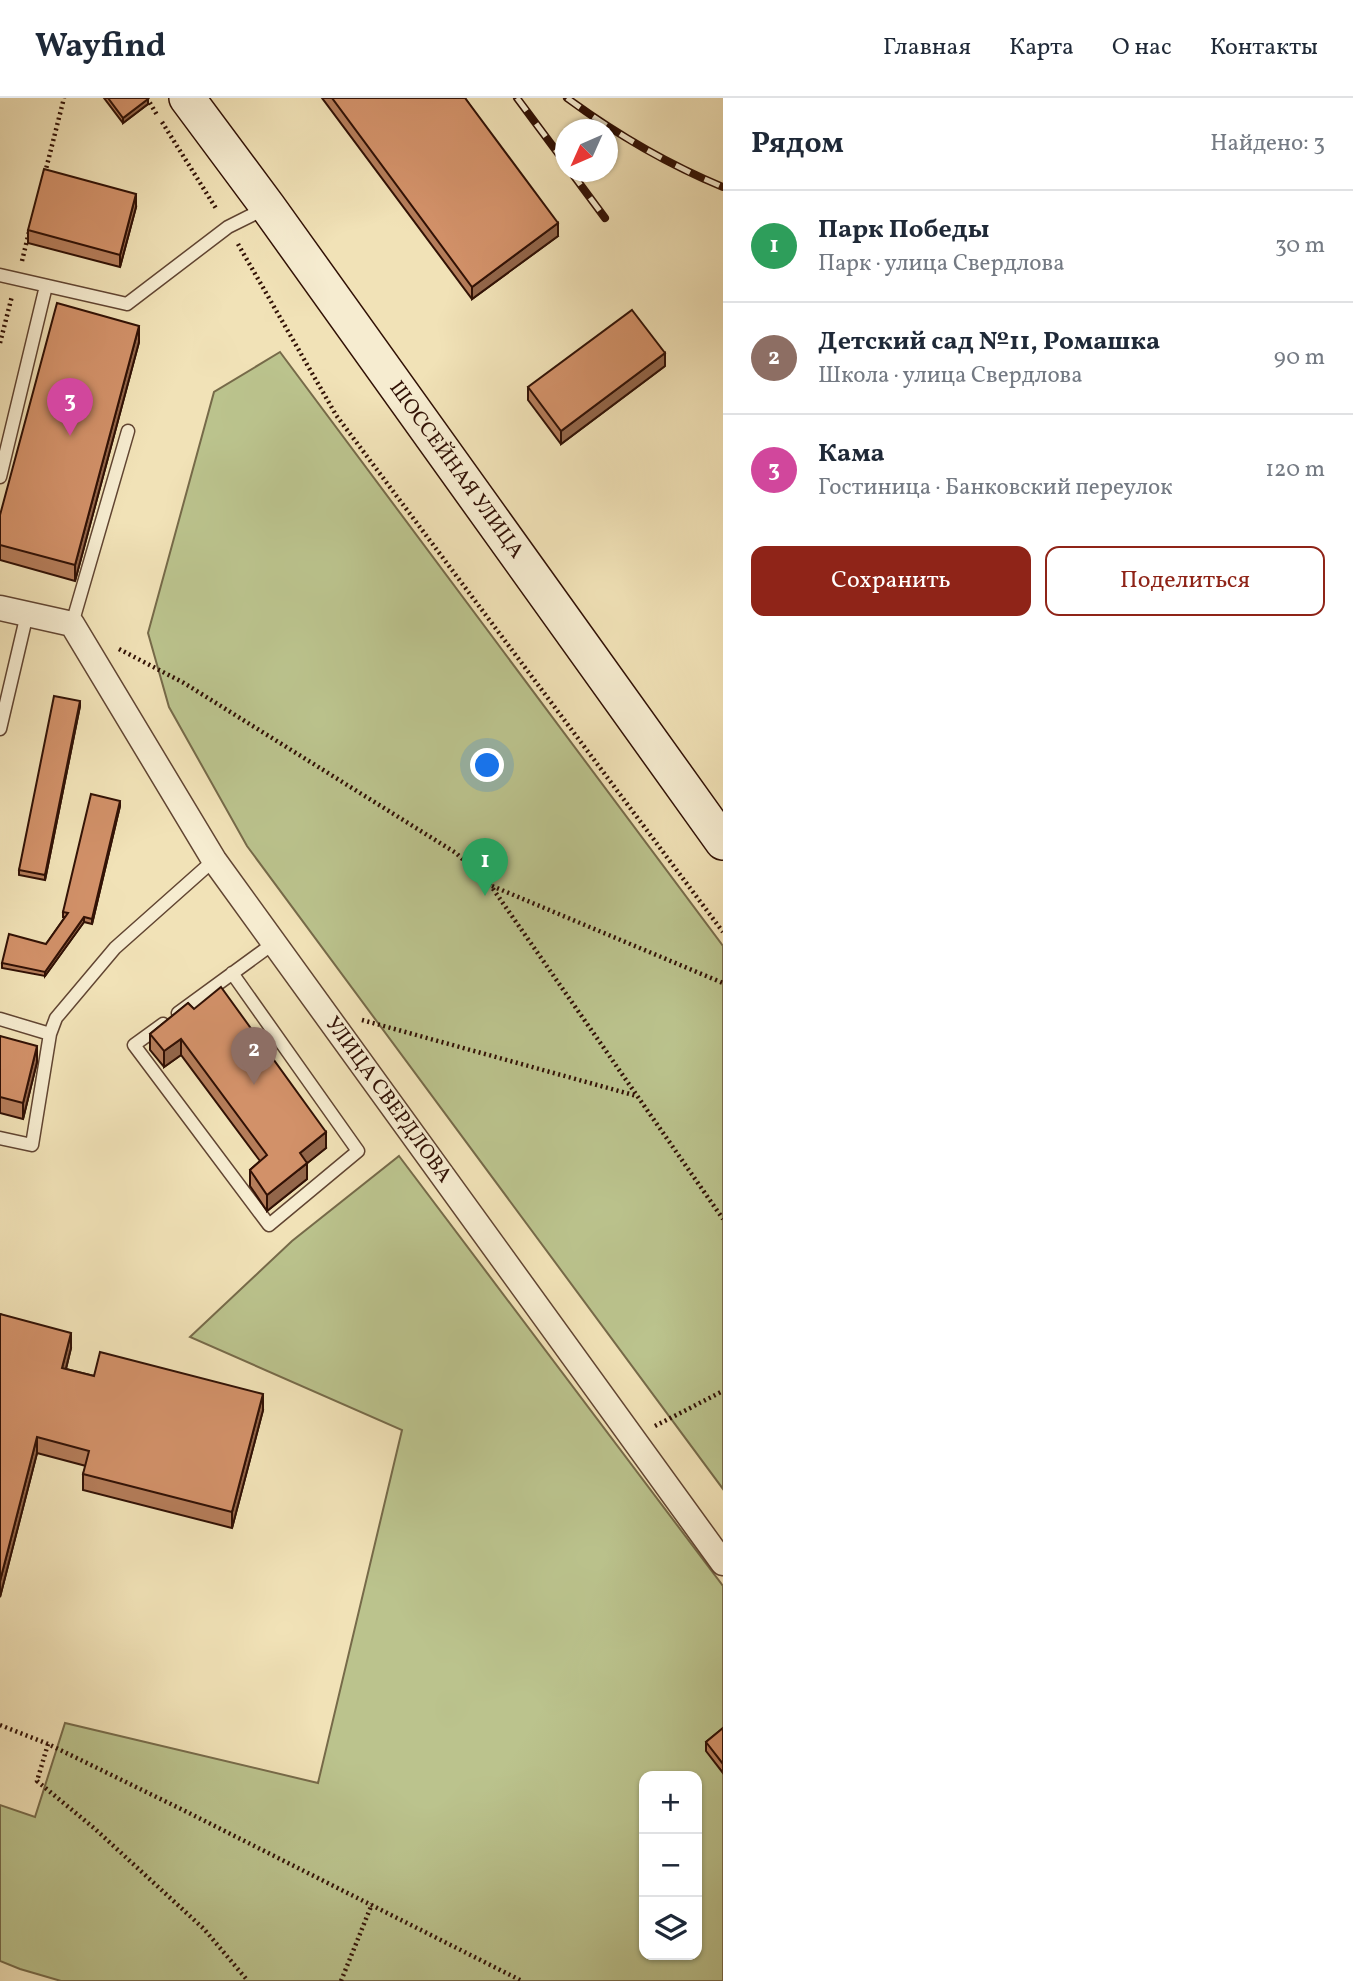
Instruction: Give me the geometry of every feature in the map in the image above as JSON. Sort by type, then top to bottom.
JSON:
[{"type":"main road","name":"ШОССЕЙНАЯ УЛИЦА","points":[[187,98],[723,842]]},
{"type":"street","points":[[0,608],[72,625]]},
{"type":"street","name":"УЛИЦА СВЕРДЛОВА","points":[[72,625],[215,860],[723,1563]]},
{"type":"lane","points":[[0,275],[127,304],[228,227],[268,207]]},
{"type":"lane","points":[[0,477],[46,286]]},
{"type":"lane","points":[[72,625],[128,431]]},
{"type":"lane","points":[[0,729],[27,614]]},
{"type":"lane","points":[[0,1138],[32,1145],[50,1034],[56,1018],[115,948],[215,860]]},
{"type":"lane","points":[[232,973],[358,1151],[269,1225],[134,1045],[232,973],[274,943]]},
{"type":"lane","points":[[0,1019],[50,1034]]},
{"type":"path","points":[[44,175],[64,98]]},
{"type":"path","points":[[147,98],[228,227],[336,415],[723,932]]},
{"type":"path","points":[[0,343],[30,227]]},
{"type":"path","points":[[117,648],[184,683],[456,853],[491,886],[723,1219]]},
{"type":"path","points":[[491,886],[723,983]]},
{"type":"path","points":[[321,1008],[638,1097]]},
{"type":"path","points":[[633,1438],[723,1391]]},
{"type":"path","points":[[0,1725],[48,1744],[522,1981]]},
{"type":"path","points":[[48,1744],[37,1781],[94,1828],[204,1929],[248,1981]]},
{"type":"path","points":[[341,1981],[372,1905]]},
{"type":"green space","points":[[280,352],[723,946],[723,1489],[247,846],[169,707],[148,633],[214,392]]},
{"type":"green space","points":[[399,1156],[723,1586],[723,1981],[61,1981],[0,1961],[0,1805],[35,1817],[65,1723],[318,1783],[402,1430],[190,1337],[292,1241]]},
{"type":"building","points":[[108,98],[147,98],[148,99],[123,118]]},
{"type":"building","points":[[332,98],[465,98],[558,223],[472,287]]},
{"type":"building","points":[[44,169],[136,194],[120,255],[28,230]]},
{"type":"building","points":[[57,303],[139,326],[75,565],[0,545],[0,515]]},
{"type":"building","points":[[632,310],[665,353],[561,431],[528,387]]},
{"type":"building","points":[[54,696],[80,701],[45,875],[19,870]]},
{"type":"building","points":[[91,794],[120,801],[92,919],[84,917],[45,972],[2,963],[9,934],[46,944],[68,913],[63,912]]},
{"type":"building","points":[[221,987],[326,1132],[300,1153],[307,1163],[267,1195],[250,1170],[267,1155],[181,1039],[164,1051],[150,1034],[188,1003],[194,1009]]},
{"type":"building","points":[[0,1036],[37,1046],[23,1103],[0,1097]]},
{"type":"building","points":[[0,1314],[71,1333],[62,1368],[94,1376],[100,1352],[263,1394],[232,1512],[83,1474],[89,1451],[37,1437],[0,1581]]},
{"type":"building","points":[[723,1728],[723,1764],[706,1742]]},
{"type":"railway","points":[[517,98],[555,149]]},
{"type":"railway","points":[[567,98],[642,147],[723,187]]},
{"type":"railway","points":[[578,182],[605,218]]},
{"type":"place","name":"Кама","points":[[70,436]]},
{"type":"place","name":"Парк Победы","points":[[485,896]]},
{"type":"place","name":"Детский сад №11, Ромашка","points":[[254,1085]]}]
